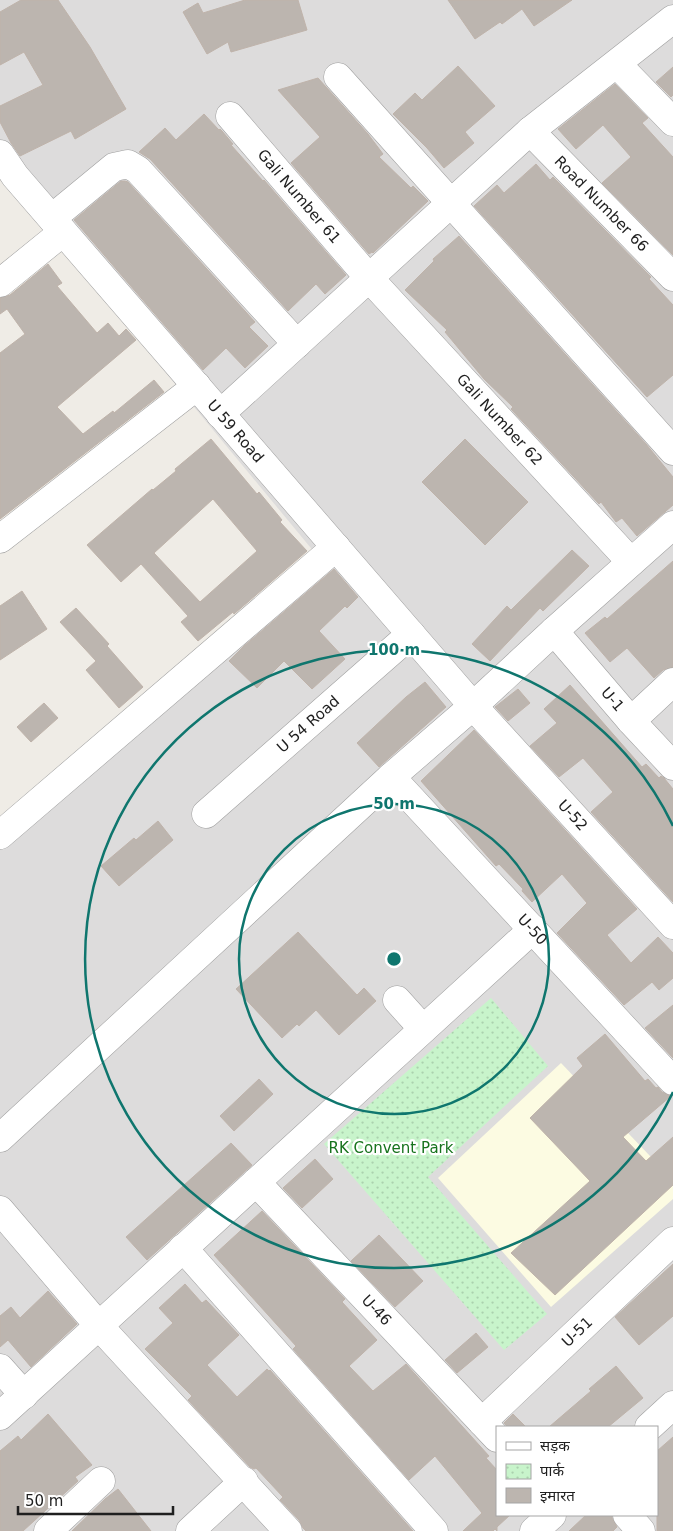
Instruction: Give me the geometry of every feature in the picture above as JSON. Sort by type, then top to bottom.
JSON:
[{"type":"street","points":[[220,414],[530,132],[673,19]]},
{"type":"street","points":[[617,64],[673,122]]},
{"type":"street","points":[[338,77],[673,451]]},
{"type":"street","name":"Gali Number 61","points":[[230,116],[369,278]]},
{"type":"street","name":"Road Number 66","points":[[530,132],[673,277]]},
{"type":"street","name":"U 59 Road","points":[[0,154],[15,176],[473,706]]},
{"type":"street","points":[[0,283],[114,168],[128,164],[138,170],[297,344]]},
{"type":"street","name":"Gali Number 62","points":[[369,278],[631,562]]},
{"type":"street","points":[[0,539],[197,386]]},
{"type":"street","points":[[0,1138],[391,776],[473,706],[559,626],[673,525]]},
{"type":"street","points":[[0,835],[336,547]]},
{"type":"street","name":"U-1","points":[[559,626],[636,716],[673,766]]},
{"type":"street","name":"U 54 Road","points":[[206,814],[411,634]]},
{"type":"street","points":[[636,716],[673,682]]},
{"type":"street","name":"U-52","points":[[473,706],[673,925]]},
{"type":"street","name":"U-1","points":[[636,716],[673,746]]},
{"type":"street","name":"U-50","points":[[391,776],[673,1081]]},
{"type":"street","points":[[0,1416],[533,928]]},
{"type":"street","points":[[397,1000],[423,1029]]},
{"type":"street","name":"U-46","points":[[256,1182],[489,1430]]},
{"type":"street","points":[[0,1210],[99,1326],[244,1481],[288,1531]]},
{"type":"street","name":"U-51","points":[[489,1430],[673,1241]]},
{"type":"street","points":[[184,1248],[434,1531]]},
{"type":"street","points":[[0,1368],[24,1394]]},
{"type":"street","points":[[650,1426],[673,1405]]},
{"type":"street","points":[[48,1531],[101,1481]]},
{"type":"street","points":[[190,1531],[244,1481]]},
{"type":"street","points":[[534,1531],[551,1516]]},
{"type":"street","points":[[628,1516],[641,1531]]},
{"type":"shaded area","points":[[0,0],[673,0],[673,1531],[0,1531],[0,824],[315,553],[12,187],[0,169]]},
{"type":"shaded area","points":[[561,1063],[673,1180],[673,1199],[551,1307],[438,1178]]},
{"type":"green space","name":"RK Convent Park","points":[[491,998],[548,1066],[428,1177],[547,1314],[504,1350],[324,1144]]},
{"type":"building","points":[[21,0],[58,0],[90,47],[126,109],[75,139],[71,131],[20,156],[0,122],[0,106],[43,85],[24,52],[0,65],[0,12]]},
{"type":"building","points":[[245,0],[298,0],[307,30],[231,52],[228,42],[207,54],[183,12],[198,3],[203,13]]},
{"type":"building","points":[[448,0],[572,0],[534,26],[522,9],[502,24],[500,22],[475,39]]},
{"type":"building","points":[[458,66],[495,106],[465,132],[474,143],[444,168],[393,114],[415,93],[422,100]]},
{"type":"building","points":[[673,67],[673,95],[671,97],[656,82]]},
{"type":"building","points":[[318,78],[368,134],[383,154],[379,157],[411,188],[413,186],[428,201],[373,253],[369,254],[291,163],[320,137],[278,90]]},
{"type":"building","points":[[615,84],[648,118],[642,123],[673,157],[673,255],[602,183],[631,157],[603,125],[576,149],[558,129]]},
{"type":"building","points":[[204,114],[222,131],[233,144],[231,145],[264,180],[346,275],[325,294],[316,284],[288,311],[150,159],[139,152],[165,128],[176,140]]},
{"type":"building","points":[[536,164],[550,180],[553,177],[651,277],[649,279],[673,305],[673,375],[647,397],[474,206],[497,185],[504,193]]},
{"type":"building","points":[[121,181],[128,182],[255,322],[249,327],[268,346],[245,368],[226,348],[203,370],[74,220]]},
{"type":"building","points":[[459,236],[646,444],[673,477],[673,505],[637,536],[622,518],[616,522],[601,502],[599,504],[511,409],[513,407],[484,379],[445,332],[447,330],[405,290],[434,261],[433,259]]},
{"type":"building","points":[[48,264],[62,283],[57,286],[97,333],[108,323],[119,336],[126,329],[136,340],[57,407],[83,434],[113,411],[114,413],[154,380],[164,392],[0,519],[0,353],[25,334],[7,309],[0,314],[0,298],[10,295]]},
{"type":"building","points":[[211,439],[257,494],[259,492],[282,520],[280,522],[307,551],[234,614],[233,612],[198,641],[181,622],[188,616],[141,564],[121,582],[87,545],[152,489],[176,471],[175,469]],"holes":[[[213,499],[257,551],[200,602],[154,553]]]},
{"type":"building","points":[[465,439],[528,502],[485,545],[422,482]]},
{"type":"building","points":[[572,550],[589,566],[543,611],[540,608],[490,661],[472,644],[507,606],[511,610]]},
{"type":"building","points":[[673,561],[673,667],[663,670],[654,678],[627,648],[610,662],[585,633],[605,617],[607,619]]},
{"type":"building","points":[[334,569],[358,597],[347,608],[345,606],[319,631],[345,659],[312,689],[284,661],[257,688],[229,661]]},
{"type":"building","points":[[22,591],[47,629],[0,660],[0,606]]},
{"type":"building","points":[[76,608],[109,644],[107,646],[143,687],[119,708],[86,670],[96,661],[60,622]]},
{"type":"building","points":[[425,682],[446,707],[379,767],[357,743],[406,697]]},
{"type":"building","points":[[570,685],[642,767],[646,764],[659,778],[661,776],[664,778],[673,789],[673,902],[591,812],[613,792],[583,758],[559,777],[530,746],[557,723],[544,709]]},
{"type":"building","points":[[518,689],[530,703],[508,721],[495,707]]},
{"type":"building","points":[[44,703],[58,718],[31,742],[17,727]]},
{"type":"building","points":[[474,730],[637,909],[607,935],[631,963],[658,937],[673,953],[673,978],[659,990],[652,982],[624,1005],[557,933],[587,903],[562,874],[532,902],[522,891],[523,889],[499,864],[496,866],[421,781]]},
{"type":"building","points":[[158,821],[173,840],[119,886],[101,866],[134,838],[136,840]]},
{"type":"building","points":[[298,932],[357,995],[364,988],[376,1001],[339,1035],[316,1010],[299,1026],[297,1024],[282,1038],[236,989]]},
{"type":"building","points":[[673,1005],[673,1058],[645,1028]]},
{"type":"building","points":[[605,1034],[645,1081],[648,1079],[656,1088],[658,1087],[662,1092],[671,1096],[623,1137],[646,1161],[673,1137],[673,1185],[555,1295],[511,1253],[590,1181],[530,1118],[583,1066],[577,1058]]},
{"type":"building","points":[[259,1079],[273,1094],[234,1131],[220,1116]]},
{"type":"building","points":[[231,1143],[252,1165],[147,1260],[126,1237]]},
{"type":"building","points":[[315,1159],[333,1179],[302,1208],[283,1188]]},
{"type":"building","points":[[262,1211],[345,1299],[342,1302],[377,1340],[349,1366],[373,1391],[406,1364],[489,1456],[486,1458],[496,1469],[496,1516],[509,1516],[497,1527],[497,1531],[495,1529],[493,1531],[463,1531],[482,1513],[435,1456],[409,1480],[293,1349],[296,1346],[214,1255]]},
{"type":"building","points":[[379,1235],[423,1281],[395,1307],[351,1261]]},
{"type":"building","points":[[673,1264],[673,1316],[639,1345],[615,1317]]},
{"type":"building","points":[[185,1284],[202,1303],[206,1300],[239,1335],[207,1365],[237,1397],[267,1369],[270,1370],[413,1531],[306,1531],[303,1528],[299,1520],[280,1500],[283,1497],[256,1468],[250,1467],[188,1400],[192,1396],[145,1349],[173,1323],[159,1308]]},
{"type":"building","points":[[48,1291],[77,1324],[31,1367],[8,1340],[0,1347],[0,1316],[11,1307],[20,1318]]},
{"type":"building","points":[[476,1333],[488,1347],[457,1373],[445,1360]]},
{"type":"building","points":[[616,1366],[643,1398],[609,1426],[550,1426],[591,1391],[589,1389]]},
{"type":"building","points":[[48,1414],[92,1465],[75,1477],[78,1481],[23,1531],[0,1531],[0,1451],[18,1436],[21,1440]]},
{"type":"building","points":[[513,1414],[525,1426],[507,1426],[504,1423]]},
{"type":"building","points":[[673,1437],[673,1531],[657,1531],[658,1450]]},
{"type":"building","points":[[118,1489],[151,1531],[72,1531],[105,1499]]},
{"type":"building","points":[[585,1516],[612,1516],[617,1527],[613,1531],[569,1531]]}]
